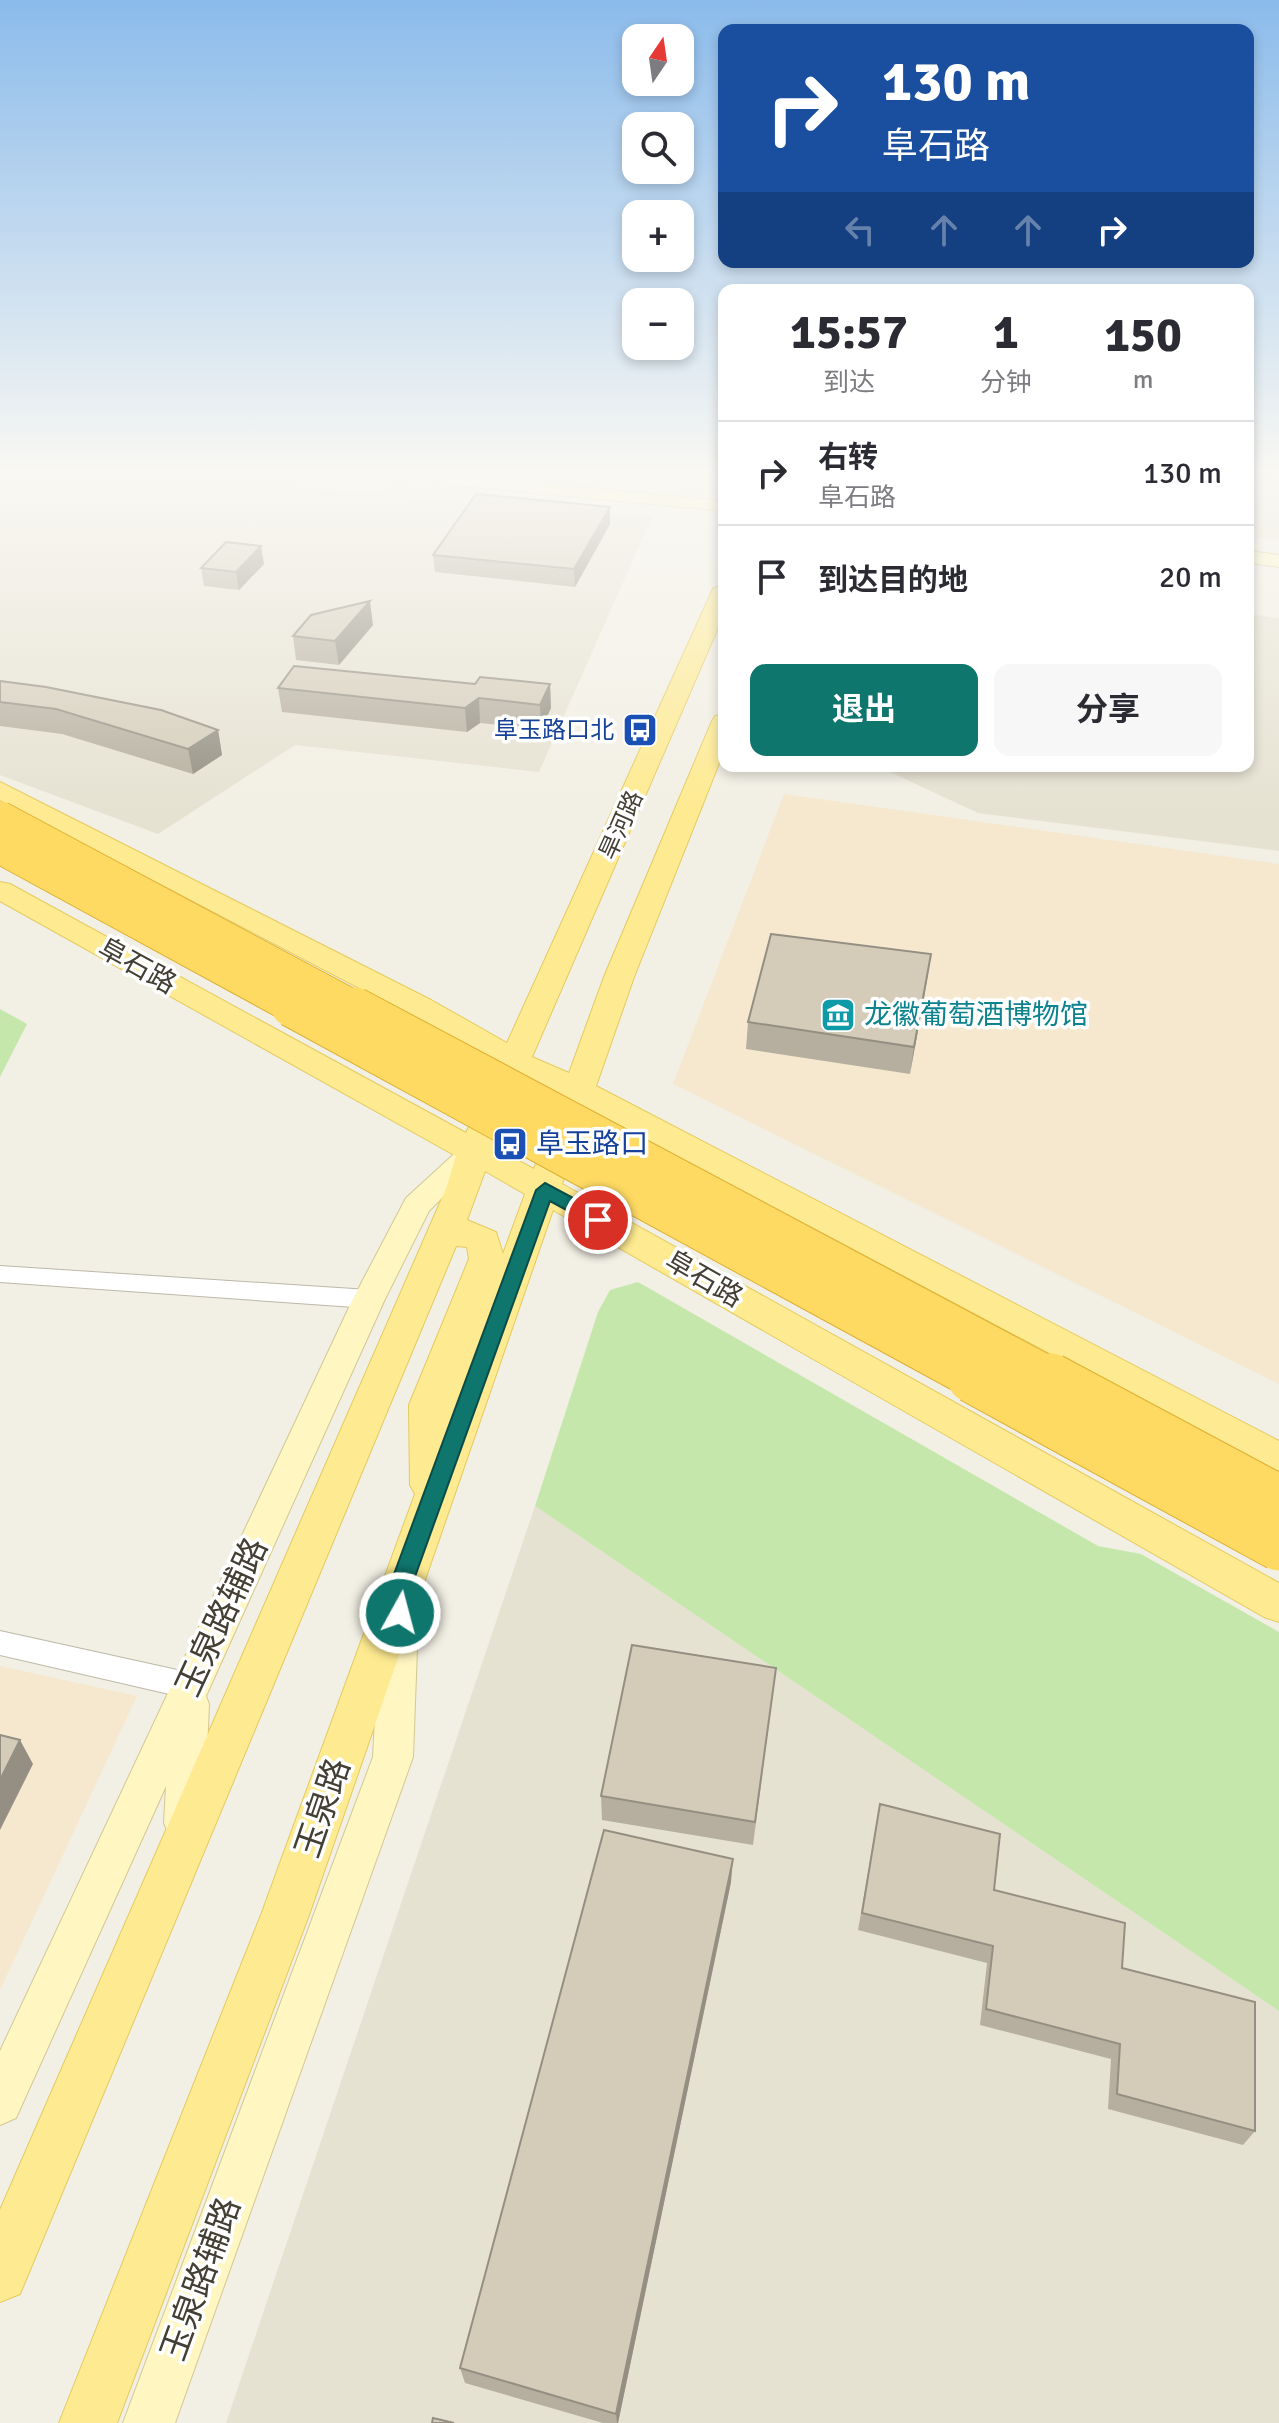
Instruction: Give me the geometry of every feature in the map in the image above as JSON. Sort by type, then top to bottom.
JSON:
[{"type":"highway","points":[[0,817],[1279,1500]]},
{"type":"highway","name":"阜石路","points":[[0,848],[1279,1546]]},
{"type":"main road","name":"旱河路","points":[[474,1152],[718,603]]},
{"type":"main road","name":"旱河路","points":[[545,1190],[619,977],[718,736]]},
{"type":"main road","points":[[0,790],[406,999],[515,1061],[579,1090],[1279,1459]]},
{"type":"main road","name":"阜石路","points":[[0,890],[545,1190],[1279,1604]]},
{"type":"main road","points":[[0,2274],[463,1189],[474,1152]]},
{"type":"main road","name":"玉泉路","points":[[88,2423],[285,1915],[545,1190]]},
{"type":"main road","points":[[430,1505],[428,1405],[486,1259],[484,1241],[468,1232],[443,1236]]},
{"type":"street","name":"玉泉路辅路","points":[[0,2102],[369,1299],[417,1205],[474,1152]]},
{"type":"street","points":[[0,1274],[369,1299]]},
{"type":"street","name":"玉泉路辅路","points":[[149,2423],[393,1757],[401,1585]]},
{"type":"street","points":[[0,1643],[191,1686],[183,1845]]},
{"type":"shaded area","points":[[0,585],[622,585],[539,772],[295,745],[158,834],[0,775]]},
{"type":"shaded area","points":[[1254,615],[1279,618],[1279,851],[978,813],[890,772],[1254,772]]},
{"type":"shaded area","points":[[784,794],[1279,864],[1279,1384],[673,1084]]},
{"type":"shaded area","points":[[535,1506],[1279,2011],[1279,2423],[226,2423]]},
{"type":"shaded area","points":[[0,1666],[137,1696],[0,1990]]},
{"type":"green space","points":[[0,1009],[27,1024],[0,1077]]},
{"type":"green space","points":[[638,1282],[1098,1546],[1141,1554],[1279,1632],[1279,2011],[535,1506],[598,1312],[610,1290]]},
{"type":"building","points":[[370,601],[335,641],[293,636],[311,615]]},
{"type":"building","points":[[294,666],[475,684],[480,677],[550,684],[540,705],[479,698],[465,708],[278,688]]},
{"type":"building","points":[[0,681],[161,710],[218,730],[188,749],[56,709],[0,702]]},
{"type":"building","name":"龙徽葡萄酒博物馆","points":[[771,934],[931,954],[914,1047],[748,1022]]},
{"type":"building","points":[[632,1645],[776,1668],[755,1822],[601,1796]]},
{"type":"building","points":[[0,1735],[20,1740],[0,1780]]},
{"type":"building","points":[[880,1804],[1000,1834],[994,1890],[1125,1923],[1122,1968],[1255,2002],[1255,2131],[1117,2094],[1120,2044],[986,2009],[993,1946],[862,1913]]},
{"type":"building","points":[[604,1830],[733,1859],[616,2414],[460,2368]]},
{"type":"building","points":[[433,2418],[454,2423],[432,2423]]},
{"type":"place","name":"阜玉路口北","points":[[640,730]]},
{"type":"place","name":"龙徽葡萄酒博物馆","points":[[838,1015]]},
{"type":"place","name":"阜玉路口","points":[[510,1144]]},
{"type":"route","points":[[400,1613],[401,1585],[545,1190],[598,1220]]}]
